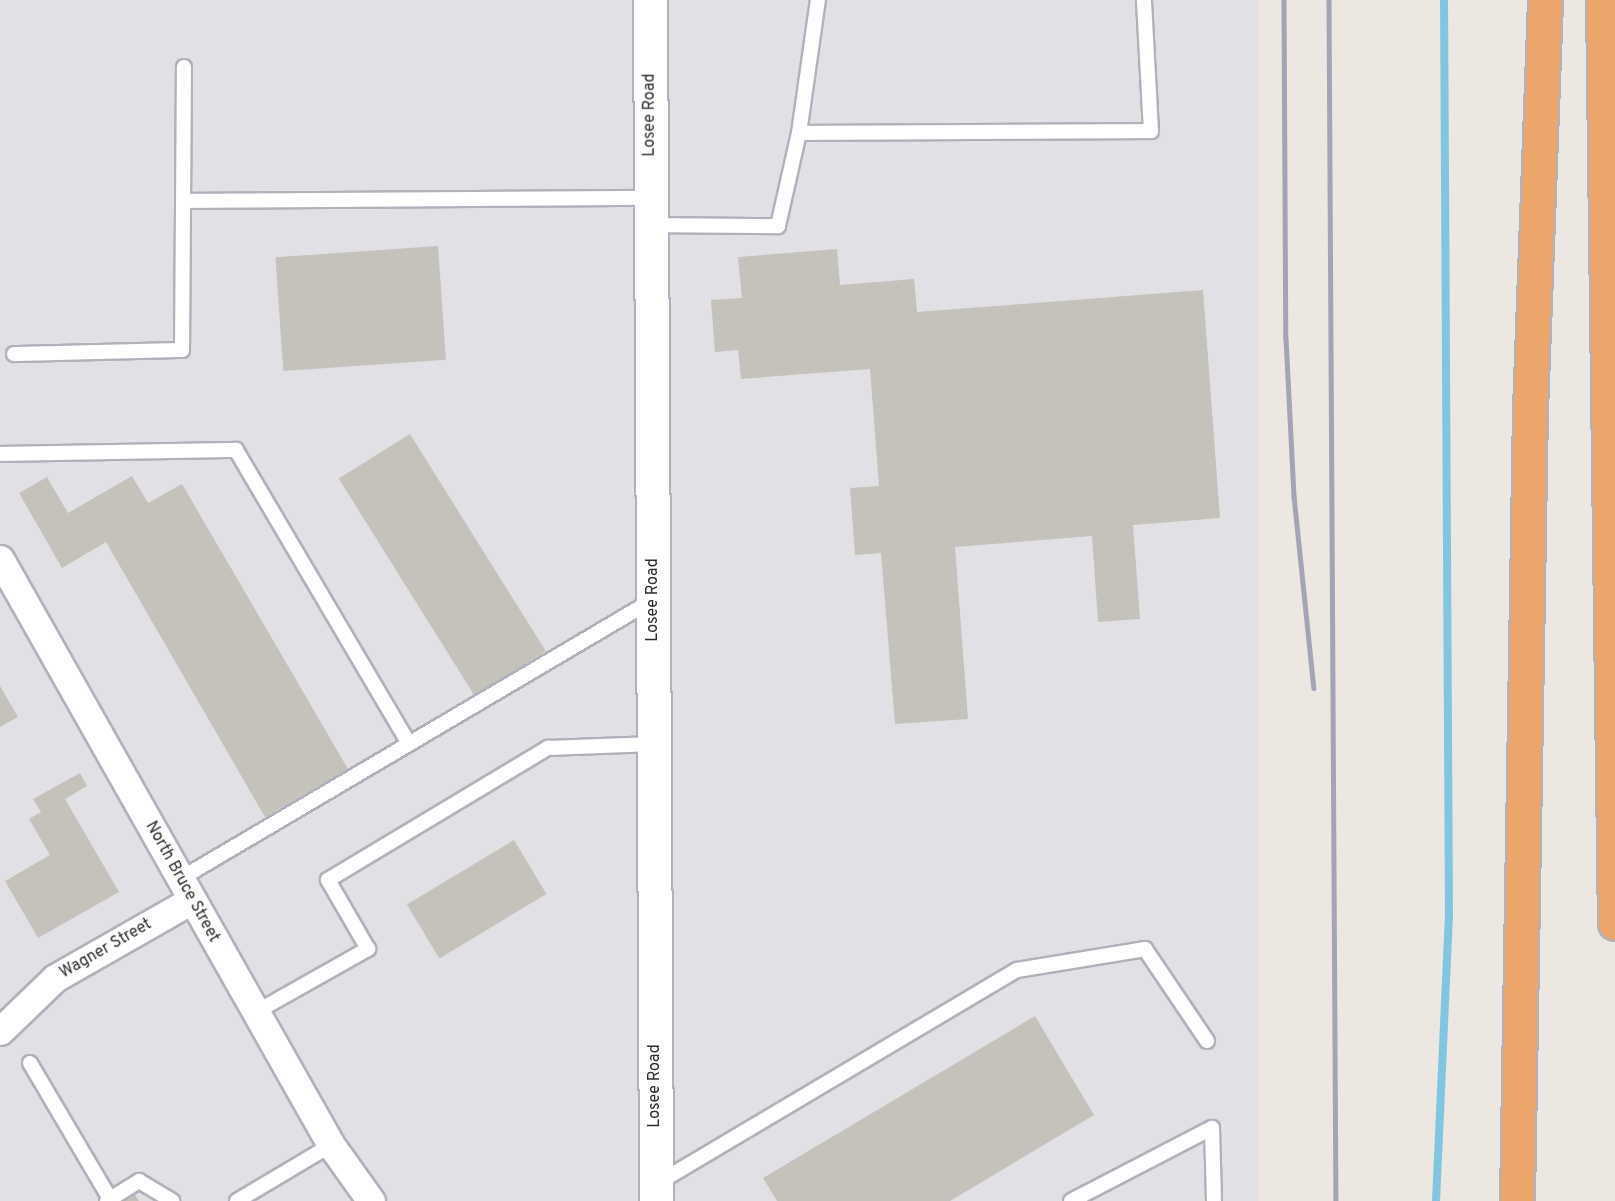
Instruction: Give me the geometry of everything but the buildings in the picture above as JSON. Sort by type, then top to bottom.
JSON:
[{"type":"highway","points":[[1517,1201],[1530,410],[1545,0]]},
{"type":"highway","points":[[1603,0],[1615,923]]},
{"type":"main road","name":"Losee Road","points":[[650,0],[656,1193]]},
{"type":"street","name":"North Bruce Street","points":[[0,559],[331,1145],[371,1201]]},
{"type":"street","name":"Wagner Street","points":[[0,1031],[55,978],[186,890]]},
{"type":"lane","points":[[183,201],[651,212],[778,226],[799,133],[818,0]]},
{"type":"lane","points":[[799,133],[1151,131],[1144,0]]},
{"type":"lane","points":[[14,354],[182,350],[184,67]]},
{"type":"lane","points":[[0,454],[236,450],[409,744]]},
{"type":"lane","points":[[186,890],[409,744],[653,600]]},
{"type":"lane","points":[[256,1012],[368,949],[328,880],[548,748],[654,744]]},
{"type":"lane","points":[[656,1193],[1017,970],[1145,949],[1207,1041]]},
{"type":"lane","points":[[30,1063],[108,1200],[139,1181],[172,1201]]},
{"type":"lane","points":[[1071,1201],[1212,1128],[1214,1201]]},
{"type":"lane","points":[[237,1201],[331,1145]]},
{"type":"shaded area","points":[[0,0],[1258,0],[1258,1201],[0,1201]]},
{"type":"waterway","points":[[1436,1201],[1449,917],[1444,0]]},
{"type":"railway","points":[[1284,0],[1286,338],[1294,496],[1314,688]]},
{"type":"railway","points":[[1329,0],[1336,1201]]}]
